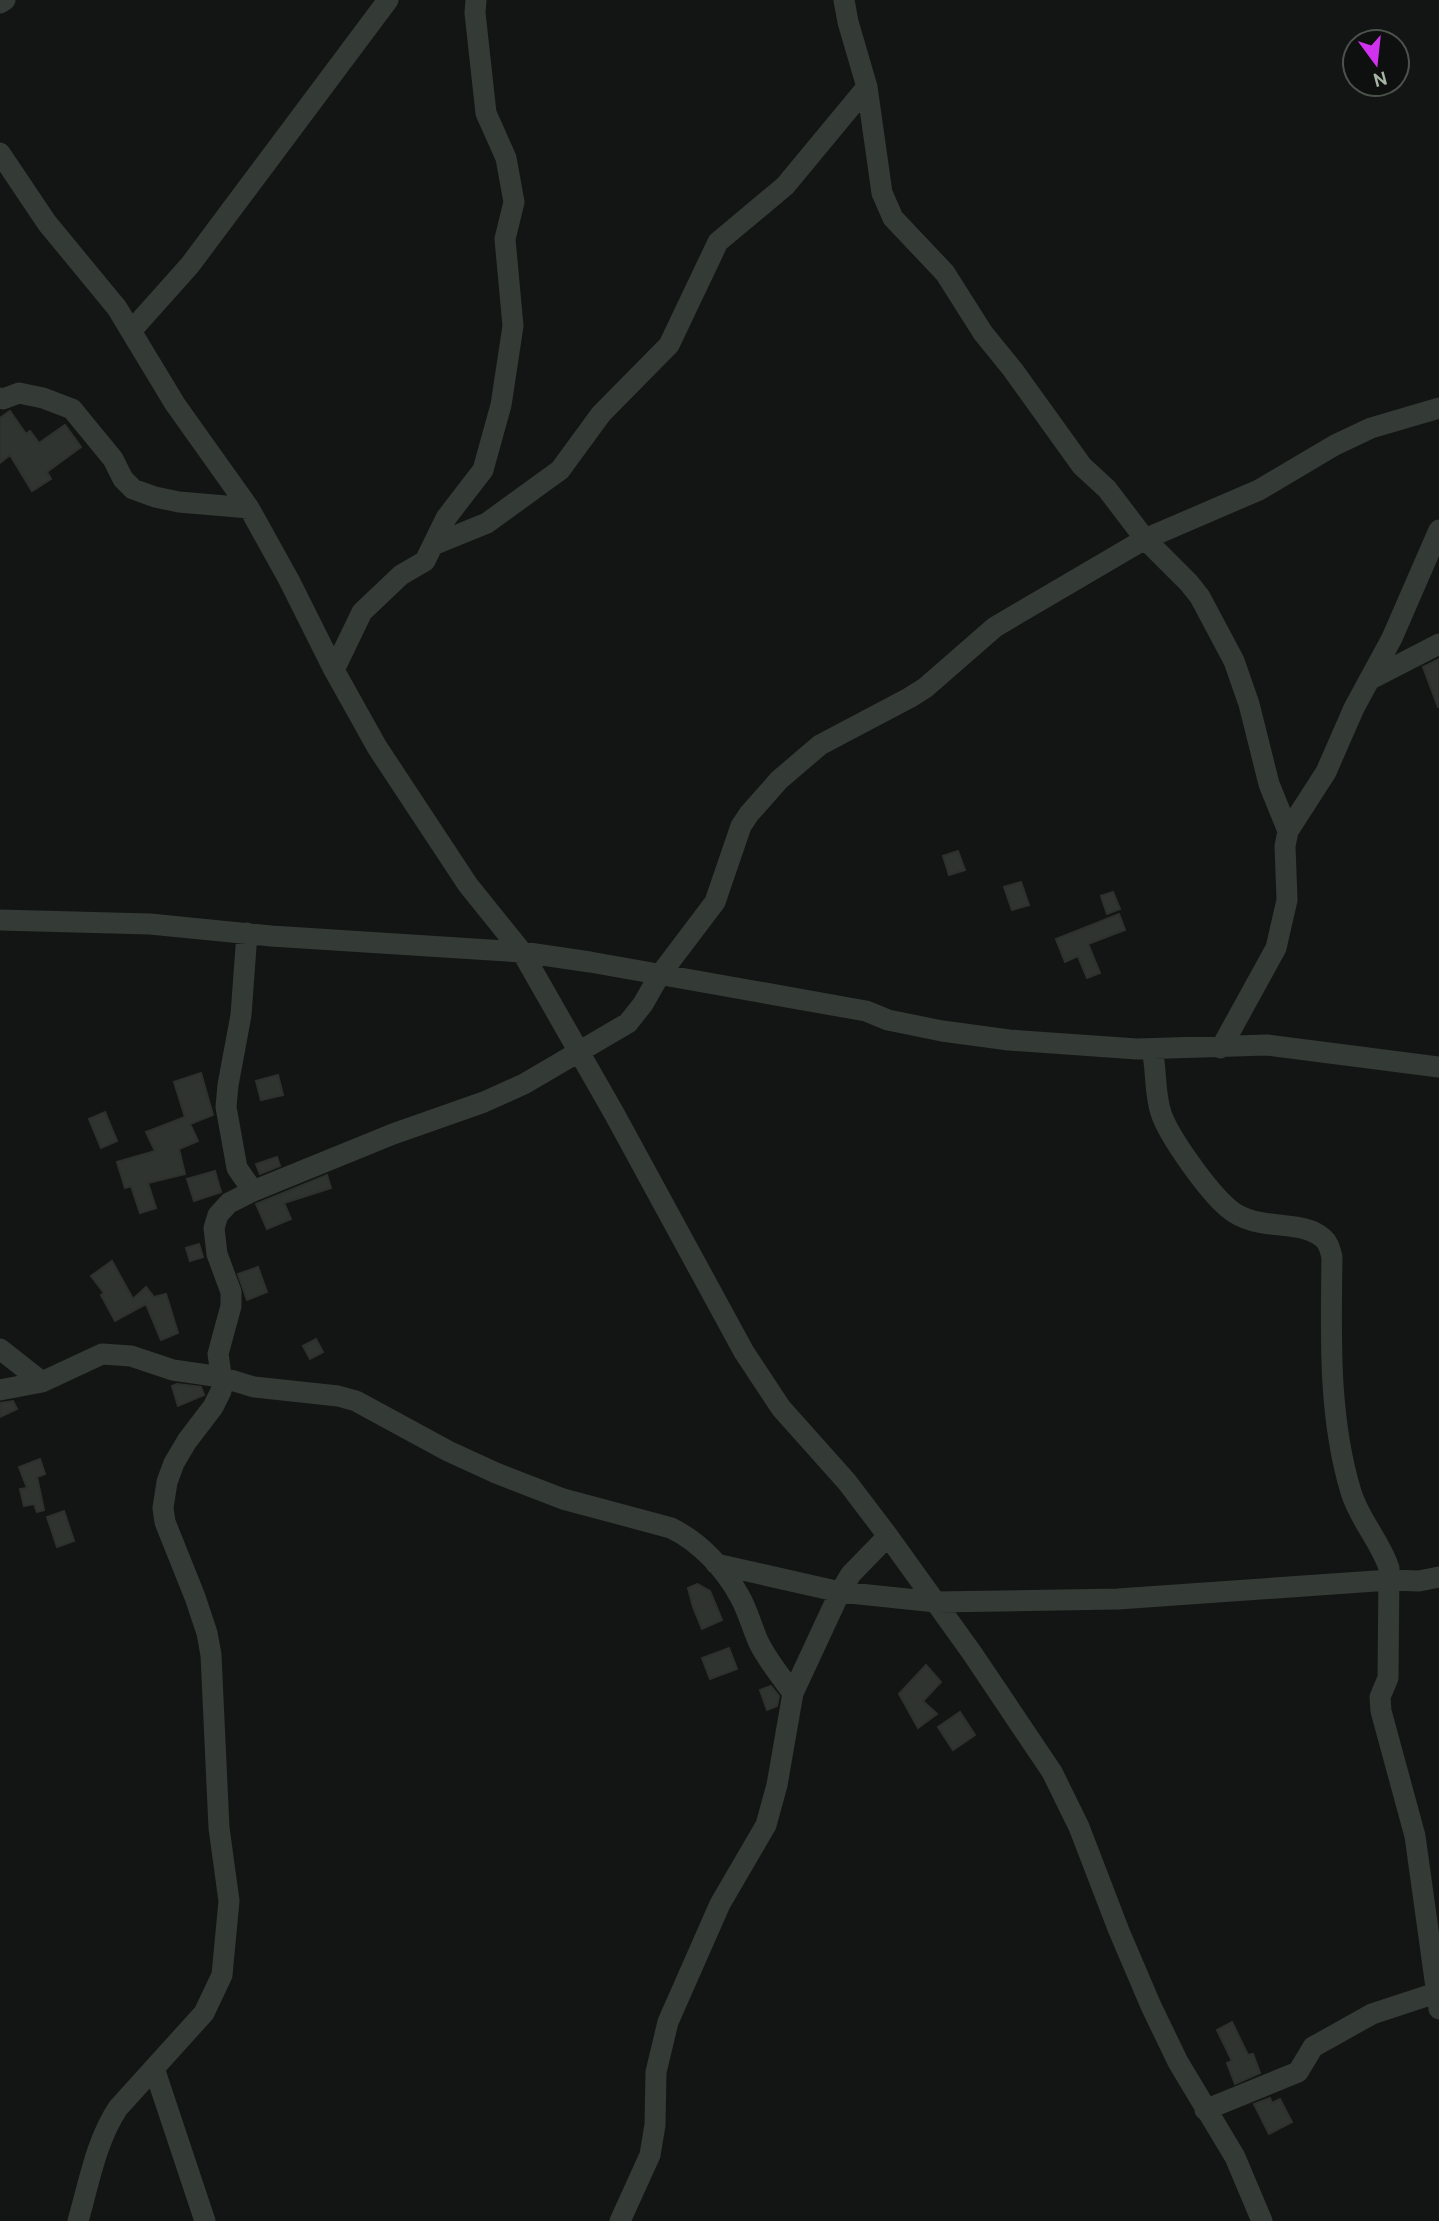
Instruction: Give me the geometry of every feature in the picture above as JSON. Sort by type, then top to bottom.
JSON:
[{"type":"street","points":[[0,3],[5,0]]},
{"type":"street","points":[[132,331],[190,265],[388,0]]},
{"type":"street","points":[[334,670],[362,612],[401,575],[425,561],[446,518],[483,470],[501,405],[513,326],[505,239],[514,202],[506,158],[486,113],[475,13],[477,0]]},
{"type":"street","points":[[844,0],[867,87],[882,193],[893,218],[945,273],[983,333],[1082,466],[1121,505],[1145,539],[1189,583],[1224,641],[1249,704],[1269,784],[1288,831]]},
{"type":"street","points":[[433,545],[487,523],[560,470],[601,414],[670,345],[718,242],[785,186],[867,87]]},
{"type":"street","points":[[0,153],[47,223],[117,308],[175,404],[249,508],[377,747],[468,885],[522,952],[766,1388],[780,1408],[847,1482],[888,1536],[1017,1720],[1068,1800],[1151,2006],[1205,2110],[1235,2157],[1262,2221]]},
{"type":"street","points":[[0,398],[19,393],[43,398],[72,409],[113,459],[123,479],[133,489],[179,502],[249,508]]},
{"type":"street","points":[[78,2221],[101,2140],[110,2121],[204,2012],[222,1975],[229,1901],[217,1798],[211,1655],[207,1633],[165,1522],[163,1508],[167,1482],[174,1463],[221,1391],[218,1354],[232,1306],[217,1254],[214,1228],[218,1215],[229,1203],[253,1191],[393,1133],[484,1102],[524,1084],[628,1023],[659,976],[715,902],[741,826],[779,780],[830,738],[925,688],[995,627],[1145,539],[1259,490],[1335,444],[1371,428],[1439,408]]},
{"type":"street","points":[[1221,1048],[1276,948],[1287,900],[1285,859],[1288,831],[1326,772],[1392,638],[1439,530]]},
{"type":"street","points":[[1369,680],[1439,644]]},
{"type":"street","points":[[0,920],[150,924],[522,952],[866,1011],[898,1023],[963,1035],[1152,1049],[1267,1045],[1439,1067]]},
{"type":"street","points":[[229,1203],[237,1168],[226,1107],[241,1015],[247,933]]},
{"type":"street","points":[[1152,1049],[1157,1074],[1158,1102],[1167,1127],[1214,1195],[1231,1211],[1254,1223],[1309,1230],[1324,1238],[1329,1247],[1332,1257],[1332,1391],[1347,1478],[1356,1506],[1385,1555],[1390,1580],[1388,1678],[1380,1698],[1381,1711],[1415,1836],[1438,1998],[1373,2014],[1312,2047],[1298,2072],[1205,2110]]},
{"type":"street","points":[[237,1168],[253,1191]]},
{"type":"street","points":[[0,1349],[42,1382]]},
{"type":"street","points":[[0,1390],[42,1382],[102,1354],[111,1353],[131,1356],[173,1370],[221,1377],[254,1387],[338,1396],[356,1401],[448,1451],[508,1477],[563,1499],[671,1528],[697,1543],[742,1599],[760,1644],[793,1693]]},
{"type":"street","points":[[620,2221],[650,2155],[656,2125],[656,2072],[668,2021],[720,1904],[766,1825],[777,1785],[793,1693],[840,1592],[851,1574],[888,1536]]},
{"type":"street","points":[[716,1564],[840,1592],[936,1602],[1118,1599],[1390,1580],[1419,1581],[1439,1577]]},
{"type":"street","points":[[154,2068],[205,2221]]},
{"type":"building","points":[[10,411],[26,434],[30,431],[39,443],[65,425],[81,447],[47,472],[51,479],[32,491],[10,455],[0,463],[0,418]]},
{"type":"building","points":[[1439,659],[1439,707],[1438,707],[1423,667]]},
{"type":"building","points":[[958,851],[965,870],[949,875],[943,856]]},
{"type":"building","points":[[1021,882],[1029,905],[1012,910],[1004,887]]},
{"type":"building","points":[[1113,892],[1120,909],[1107,914],[1101,896]]},
{"type":"building","points":[[1119,914],[1125,930],[1088,944],[1100,973],[1087,978],[1078,956],[1065,962],[1056,939]]},
{"type":"building","points":[[201,1073],[213,1115],[190,1124],[198,1141],[179,1149],[185,1174],[148,1183],[156,1208],[140,1213],[131,1186],[125,1188],[117,1162],[155,1151],[146,1132],[185,1117],[174,1082]]},
{"type":"building","points":[[278,1075],[283,1095],[261,1100],[256,1081]]},
{"type":"building","points":[[105,1112],[117,1141],[101,1148],[89,1119]]},
{"type":"building","points":[[277,1157],[280,1166],[260,1174],[256,1164]]},
{"type":"building","points":[[215,1171],[221,1192],[194,1201],[187,1179]]},
{"type":"building","points":[[327,1175],[331,1188],[284,1203],[291,1219],[267,1229],[256,1204]]},
{"type":"building","points":[[199,1244],[203,1257],[190,1261],[186,1248]]},
{"type":"building","points":[[112,1261],[133,1299],[146,1287],[154,1297],[166,1294],[178,1333],[161,1340],[146,1304],[115,1321],[101,1295],[104,1293],[91,1276]]},
{"type":"building","points":[[258,1267],[267,1292],[247,1300],[238,1274]]},
{"type":"building","points":[[316,1339],[323,1352],[310,1359],[303,1346]]},
{"type":"building","points":[[177,1384],[201,1387],[204,1395],[178,1406],[172,1386]]},
{"type":"building","points":[[13,1401],[17,1409],[0,1417],[0,1403]]},
{"type":"building","points":[[40,1459],[45,1474],[37,1477],[44,1510],[37,1512],[34,1504],[24,1506],[20,1489],[27,1488],[19,1467]]},
{"type":"building","points":[[64,1511],[74,1541],[57,1547],[47,1517]]},
{"type":"building","points":[[697,1584],[710,1591],[722,1620],[702,1629],[688,1588]]},
{"type":"building","points":[[729,1648],[737,1669],[710,1679],[702,1658]]},
{"type":"building","points":[[926,1665],[941,1682],[923,1701],[937,1714],[918,1728],[899,1694]]},
{"type":"building","points":[[771,1686],[779,1696],[777,1706],[767,1710],[760,1690]]},
{"type":"building","points":[[960,1712],[975,1735],[953,1750],[938,1727]]},
{"type":"building","points":[[1232,2022],[1248,2055],[1253,2054],[1260,2073],[1235,2084],[1227,2063],[1232,2061],[1217,2030]]},
{"type":"building","points":[[1270,2098],[1272,2103],[1280,2099],[1292,2122],[1269,2134],[1254,2104]]}]
